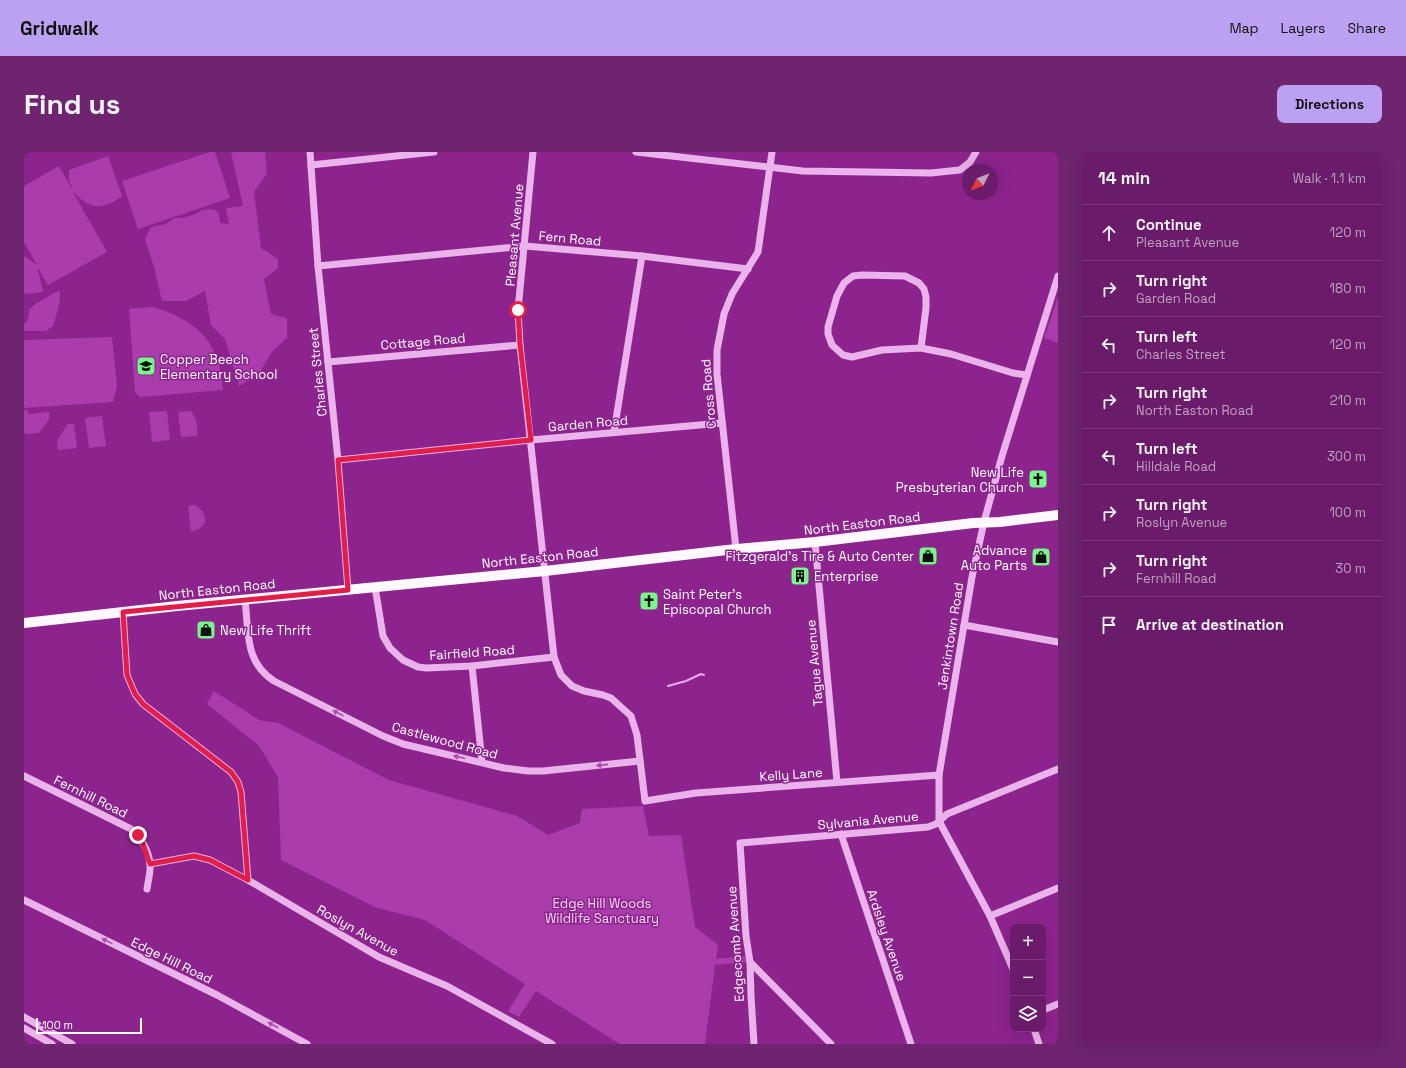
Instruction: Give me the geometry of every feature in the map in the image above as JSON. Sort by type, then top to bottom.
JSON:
[{"type":"main road","name":"North Easton Road","points":[[24,623],[545,571],[1058,515]]},
{"type":"street","name":"Charles Street","points":[[310,152],[318,266],[338,460],[348,590]]},
{"type":"street","points":[[312,165],[434,152]]},
{"type":"street","name":"Pleasant Avenue","points":[[533,152],[518,310],[520,344],[554,657],[561,675],[572,686],[584,691],[611,698],[631,716],[637,735],[645,801]]},
{"type":"street","points":[[636,152],[770,166],[803,171],[932,173],[960,170],[970,162],[976,152]]},
{"type":"street","name":"Cross Road","points":[[736,549],[717,374],[717,350],[724,314],[732,294],[758,252],[772,152]]},
{"type":"street","name":"Fern Road","points":[[318,266],[525,246],[642,256],[748,269]]},
{"type":"street","points":[[614,432],[642,256]]},
{"type":"street","points":[[921,348],[926,297],[924,289],[919,283],[905,276],[862,275],[853,276],[844,283],[837,296],[828,327],[828,334],[832,344],[843,355],[852,357],[882,350],[921,348],[952,354],[1013,373],[1027,375]]},
{"type":"street","name":"Jenkintown Road","points":[[1010,962],[990,916],[939,821],[939,775],[972,577],[984,522],[1002,456],[1058,276]]},
{"type":"street","name":"Cottage Road","points":[[328,362],[520,344]]},
{"type":"street","name":"Garden Road","points":[[338,460],[614,432],[722,423]]},
{"type":"street","name":"Tague Avenue","points":[[815,542],[837,782]]},
{"type":"street","name":"Fairfield Road","points":[[375,587],[383,636],[390,648],[403,660],[418,667],[472,666],[554,657]]},
{"type":"street","name":"Castlewood Road","points":[[245,600],[251,650],[257,666],[265,675],[383,736],[403,744],[504,768],[528,771],[543,771],[640,761]]},
{"type":"street","points":[[123,612],[127,675],[135,694],[143,704],[221,763],[231,772],[238,782],[241,792],[248,880]]},
{"type":"street","points":[[964,625],[1058,642]]},
{"type":"street","points":[[472,666],[482,762]]},
{"type":"street","name":"Sylvania Avenue","points":[[740,842],[928,827],[936,824],[947,814],[1058,769]]},
{"type":"street","name":"Kelly Lane","points":[[645,801],[696,793],[939,775]]},
{"type":"street","name":"Fernhill Road","points":[[24,776],[131,829],[138,835],[142,841],[150,864],[147,889]]},
{"type":"street","name":"Ardsley Avenue","points":[[841,834],[911,1044]]},
{"type":"street","name":"Edgecomb Avenue","points":[[740,842],[746,936],[750,962],[754,1044]]},
{"type":"street","name":"Roslyn Avenue","points":[[150,864],[194,856],[210,860],[248,880],[379,957],[447,986],[552,1044]]},
{"type":"street","points":[[990,916],[1058,888]]},
{"type":"street","name":"Edge Hill Road","points":[[24,900],[217,995],[307,1044]]},
{"type":"street","points":[[750,962],[831,1044]]},
{"type":"street","points":[[1046,1009],[1058,1004]]},
{"type":"street","points":[[24,1016],[72,1044]]},
{"type":"street","points":[[24,1028],[52,1044]]},
{"type":"street","points":[[1035,1032],[1039,1044]]},
{"type":"green space","points":[[210,152],[215,152],[230,198],[138,229],[122,181]]},
{"type":"green space","points":[[231,152],[265,152],[267,173],[254,192],[261,248],[278,259],[278,268],[264,279],[271,314],[287,318],[287,338],[271,353],[259,374],[239,386],[225,339],[211,325],[205,291],[186,301],[162,301],[154,267],[145,239],[151,227],[166,224],[174,218],[182,218],[196,214],[202,210],[211,209],[217,211],[219,214],[220,223],[229,224],[226,208],[243,206]]},
{"type":"green space","points":[[108,156],[122,196],[108,205],[98,206],[87,203],[73,192],[107,252],[48,285],[37,266],[43,292],[24,294],[24,256],[37,265],[24,242],[24,186],[59,166],[73,191],[69,180],[69,170]]},
{"type":"green space","points":[[60,291],[60,300],[53,326],[46,331],[24,331],[24,324],[27,322],[30,309],[35,304]]},
{"type":"green space","points":[[1058,297],[1058,343],[1044,338]]},
{"type":"green space","points":[[152,307],[171,313],[189,323],[204,336],[217,357],[220,366],[223,390],[140,397],[135,392],[129,309]]},
{"type":"green space","points":[[112,337],[117,386],[113,402],[24,408],[24,340]]},
{"type":"green space","points":[[24,410],[28,410],[28,414],[49,412],[49,420],[39,433],[26,434],[24,432]]},
{"type":"green space","points":[[167,411],[170,440],[152,442],[149,412]]},
{"type":"green space","points":[[191,411],[196,420],[198,436],[181,437],[178,412]]},
{"type":"green space","points":[[102,416],[106,446],[89,448],[85,418]]},
{"type":"green space","points":[[68,424],[74,424],[77,448],[58,450],[57,440]]},
{"type":"green space","points":[[195,505],[203,512],[205,520],[201,527],[197,530],[191,531],[188,506]]},
{"type":"green space","name":"Edge Hill Woods Wildlife Sanctuary","points":[[214,691],[259,720],[278,723],[389,780],[517,816],[548,835],[580,823],[582,809],[643,806],[649,836],[681,835],[695,927],[718,945],[716,959],[746,956],[746,962],[715,965],[705,1044],[620,1044],[536,991],[519,1017],[508,1011],[525,984],[425,920],[377,908],[281,860],[278,777],[259,746],[207,704]]},
{"type":"waterway","points":[[668,686],[686,681],[701,674],[704,675]]},
{"type":"place","name":"Copper Beech Elementary School","points":[[146,366]]},
{"type":"place","name":"New Life Presbyterian Church","points":[[1038,479]]},
{"type":"place","name":"Fitzgerald's Tire & Auto Center","points":[[928,556]]},
{"type":"place","name":"Advance Auto Parts","points":[[1041,557]]},
{"type":"place","name":"Enterprise","points":[[800,576]]},
{"type":"place","name":"Saint Peter's Episcopal Church","points":[[649,601]]},
{"type":"place","name":"New Life Thrift","points":[[206,630]]},
{"type":"route","points":[[138,835],[142,841],[150,864],[194,856],[210,860],[248,880],[241,792],[238,782],[231,772],[216,759],[143,704],[135,694],[127,675],[123,612],[348,590],[338,460],[531,440],[520,344],[518,310]]}]
